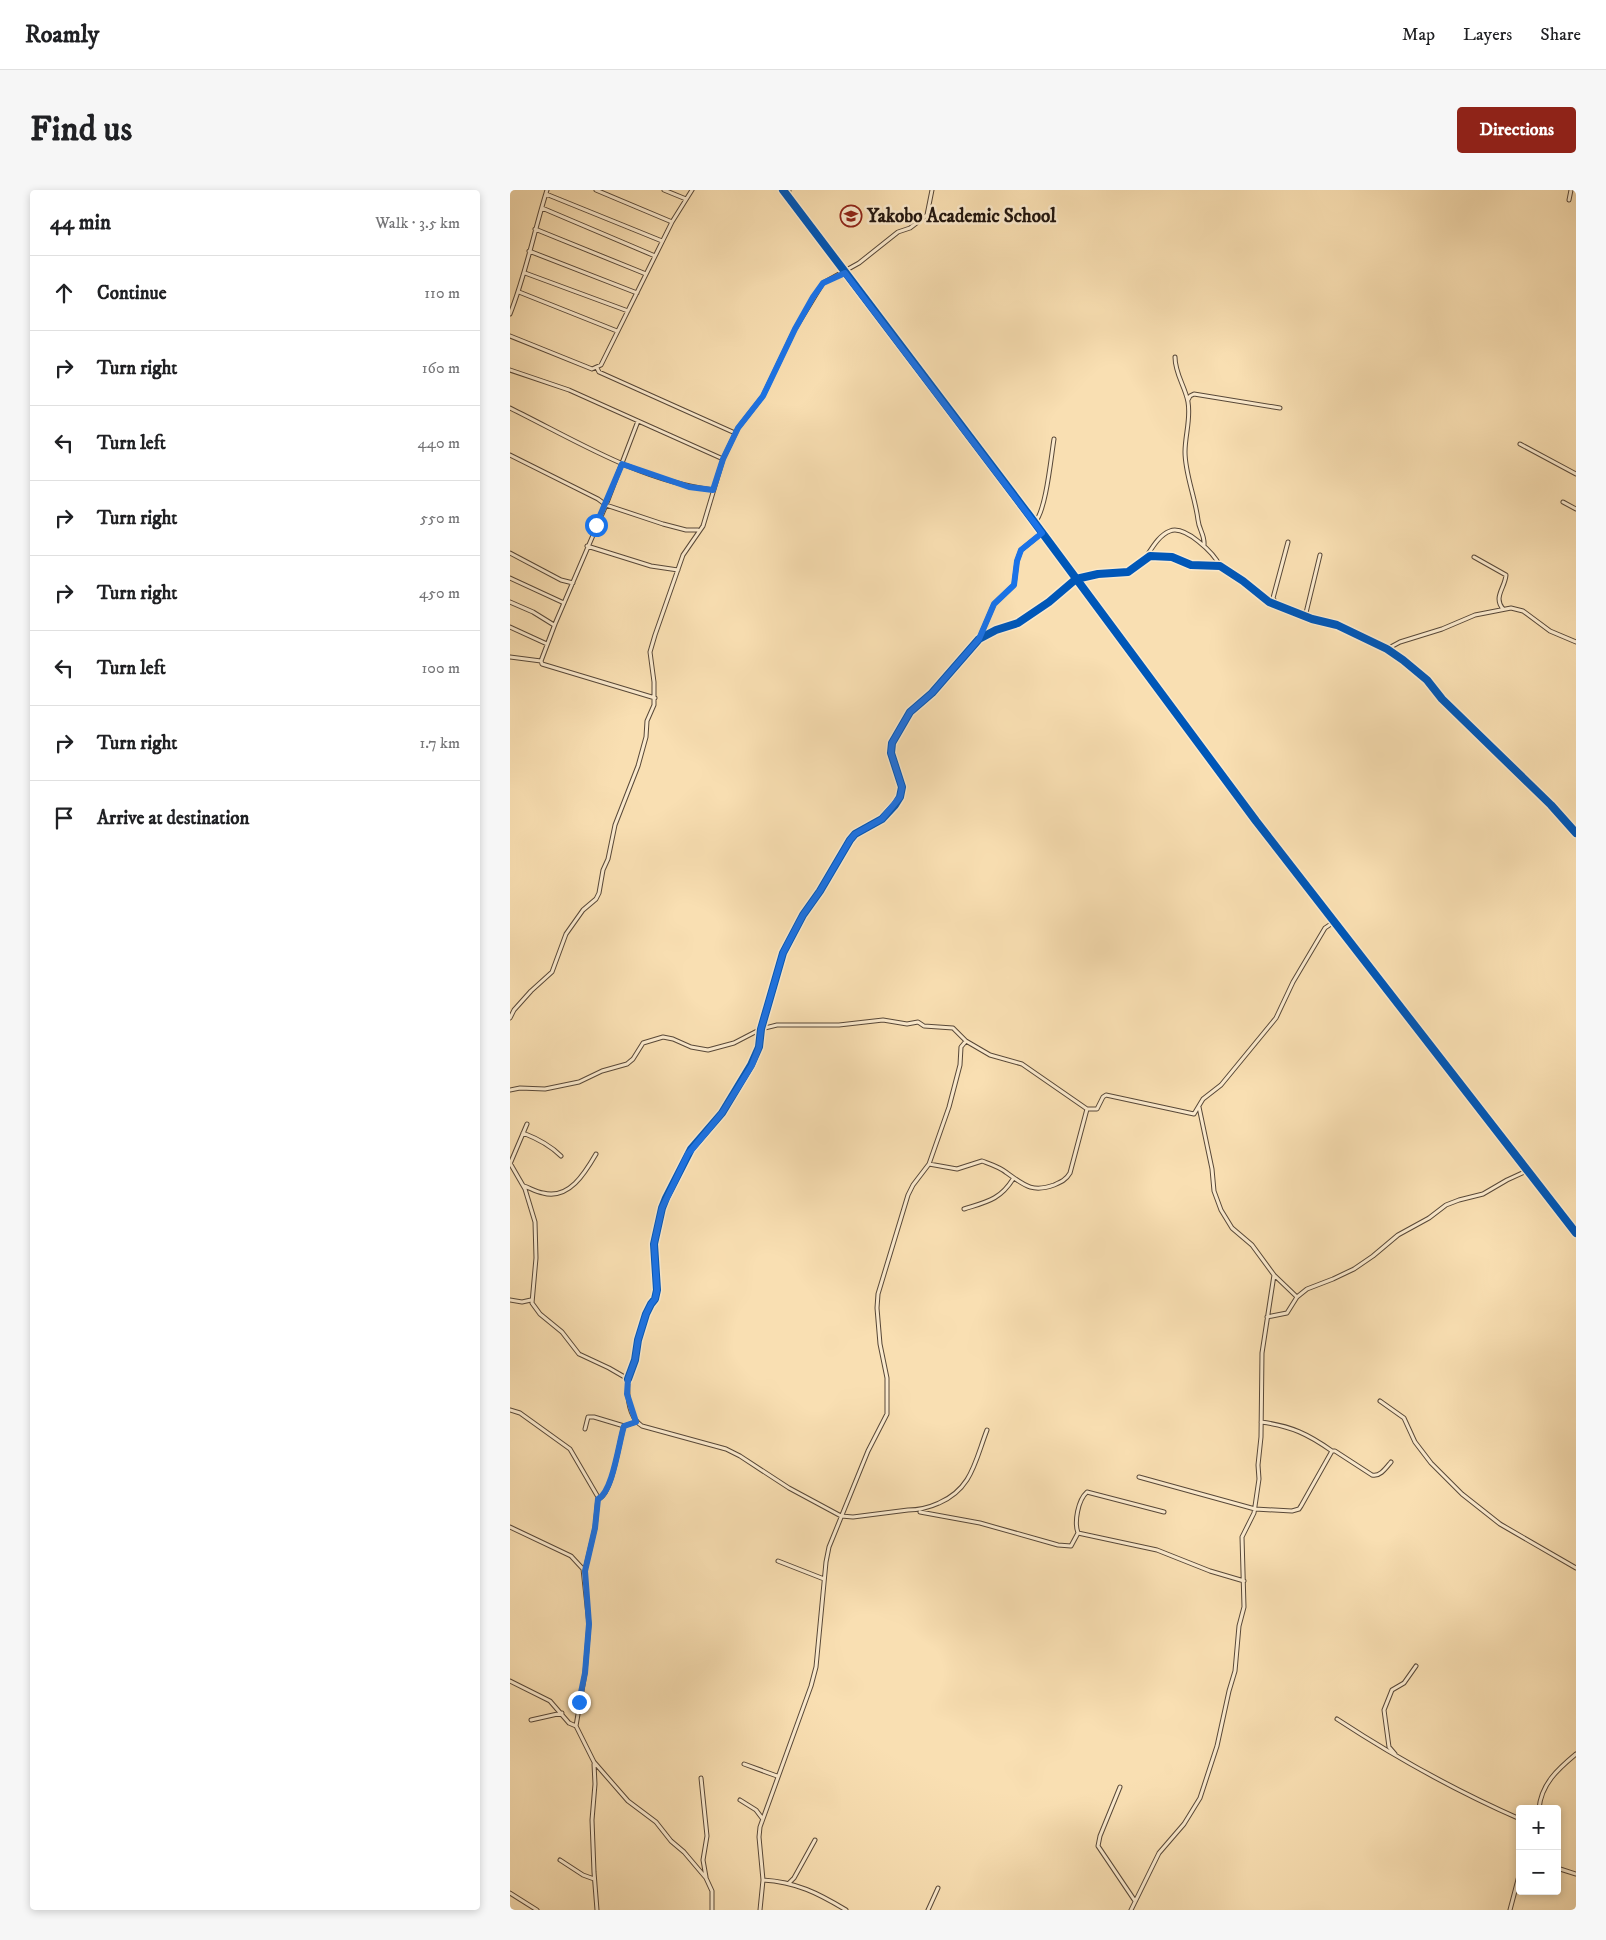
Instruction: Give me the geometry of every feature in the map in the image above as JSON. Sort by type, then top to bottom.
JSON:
[{"type":"street","points":[[596,190],[672,222]]},
{"type":"street","points":[[664,190],[686,199]]},
{"type":"street","points":[[510,336],[592,369],[597,368],[628,311],[672,222],[692,190]]},
{"type":"street","points":[[783,190],[788,193],[845,273],[1035,522],[1334,922],[1529,1170],[1576,1233]]},
{"type":"street","points":[[510,1018],[514,1010],[530,991],[552,972],[566,934],[583,910],[596,899],[599,893],[615,825],[644,748],[647,721],[655,698],[651,649],[678,570],[684,555],[702,526],[723,459],[736,432],[763,396],[795,329],[819,288],[828,280],[845,273],[898,232],[910,228],[927,215],[932,190]]},
{"type":"street","points":[[1569,200],[1571,190]]},
{"type":"street","points":[[510,314],[525,273],[529,251],[547,192],[662,241]]},
{"type":"street","points":[[542,208],[655,256]]},
{"type":"street","points":[[535,230],[646,274]]},
{"type":"street","points":[[529,251],[637,293]]},
{"type":"street","points":[[525,273],[628,311]]},
{"type":"street","points":[[518,292],[617,331]]},
{"type":"street","points":[[1175,357],[1177,373],[1188,401],[1189,419],[1185,450],[1186,466],[1195,497],[1200,528],[1204,536],[1204,545]]},
{"type":"street","points":[[597,368],[599,372],[736,432]]},
{"type":"street","points":[[510,370],[568,390],[723,459]]},
{"type":"street","points":[[1188,401],[1190,396],[1194,394],[1280,408]]},
{"type":"street","points":[[510,408],[622,464],[689,487],[713,490]]},
{"type":"street","points":[[541,661],[554,625],[606,505],[638,421]]},
{"type":"street","points":[[1035,522],[1040,518],[1054,439]]},
{"type":"street","points":[[1520,444],[1576,474]]},
{"type":"street","points":[[510,455],[598,499],[606,505],[663,524],[686,530],[698,530]]},
{"type":"street","points":[[1563,502],[1576,509]]},
{"type":"street","points":[[979,639],[996,630],[1018,623],[1049,602],[1076,579],[1091,575],[1128,572],[1146,558],[1164,535],[1173,530],[1183,533],[1204,545],[1212,552],[1220,566],[1243,581],[1264,599],[1305,617],[1337,624],[1387,649],[1403,660],[1427,680],[1442,699],[1535,789],[1576,833]]},
{"type":"street","points":[[636,1422],[627,1394],[628,1379],[635,1360],[638,1340],[646,1314],[655,1299],[657,1290],[654,1244],[662,1208],[688,1154],[722,1113],[752,1065],[759,1047],[761,1029],[783,953],[803,915],[820,891],[850,840],[855,834],[882,819],[900,797],[902,787],[891,753],[892,743],[910,712],[932,693],[979,639],[994,604],[1014,585],[1017,561],[1021,550],[1042,533]]},
{"type":"street","points":[[1277,606],[1273,598],[1288,542]]},
{"type":"street","points":[[587,546],[651,566],[678,570]]},
{"type":"street","points":[[510,553],[561,580],[573,583]]},
{"type":"street","points":[[1305,617],[1320,555]]},
{"type":"street","points":[[1146,558],[1150,556],[1166,556],[1191,565],[1220,566]]},
{"type":"street","points":[[1474,557],[1506,575],[1498,598],[1499,604],[1503,609]]},
{"type":"street","points":[[510,578],[564,603]]},
{"type":"street","points":[[510,602],[533,612],[554,625]]},
{"type":"street","points":[[1387,649],[1400,642],[1442,629],[1474,615],[1511,608],[1523,611],[1550,631],[1576,642]]},
{"type":"street","points":[[510,627],[547,644]]},
{"type":"street","points":[[510,657],[541,661],[542,664],[655,698]]},
{"type":"street","points":[[510,1090],[520,1088],[546,1089],[579,1082],[602,1071],[630,1062],[643,1043],[659,1038],[667,1037],[691,1046],[712,1050],[734,1043],[761,1029],[778,1025],[839,1025],[889,1020],[907,1024],[918,1022],[924,1026],[953,1028],[966,1041],[994,1056],[1022,1064],[1087,1109],[1097,1109],[1103,1096],[1106,1095],[1194,1114],[1203,1100],[1221,1085],[1276,1018],[1293,982],[1325,928],[1334,922]]},
{"type":"street","points":[[760,1910],[763,1880],[759,1837],[762,1818],[794,1736],[816,1667],[824,1579],[829,1547],[868,1451],[887,1414],[887,1378],[880,1344],[877,1308],[878,1294],[908,1195],[929,1164],[949,1107],[960,1065],[961,1046],[966,1041]]},
{"type":"street","points":[[1199,1107],[1218,1203],[1232,1228],[1252,1246],[1274,1275],[1297,1297]]},
{"type":"street","points":[[929,1164],[957,1169],[982,1160],[1006,1172],[1013,1179],[1027,1187],[1051,1186],[1065,1180],[1070,1174],[1087,1109]]},
{"type":"street","points":[[527,1124],[510,1163],[523,1186],[533,1211],[536,1232],[536,1258],[531,1300],[540,1314],[562,1332],[579,1354],[628,1379]]},
{"type":"street","points":[[523,1133],[533,1137],[561,1156]]},
{"type":"street","points":[[523,1186],[543,1194],[569,1189],[577,1182],[596,1154]]},
{"type":"street","points":[[1267,1317],[1287,1313],[1297,1297],[1308,1289],[1354,1269],[1379,1252],[1398,1235],[1429,1218],[1452,1202],[1483,1194],[1529,1170]]},
{"type":"street","points":[[964,1209],[993,1200],[1000,1195],[1013,1179]]},
{"type":"street","points":[[1132,1910],[1159,1853],[1184,1824],[1203,1792],[1222,1729],[1229,1692],[1237,1665],[1239,1626],[1244,1607],[1242,1534],[1255,1509],[1259,1480],[1262,1353],[1274,1275]]},
{"type":"street","points":[[510,1300],[522,1302],[531,1300]]},
{"type":"street","points":[[1380,1401],[1404,1418],[1415,1442],[1431,1462],[1462,1494],[1500,1524],[1576,1568]]},
{"type":"street","points":[[510,1410],[520,1413],[570,1449],[598,1499],[595,1528],[585,1571],[589,1624],[585,1673],[576,1726],[594,1762],[628,1801],[656,1822],[670,1841],[684,1852],[706,1878]]},
{"type":"street","points":[[585,1429],[588,1417],[624,1426],[636,1422],[652,1430],[726,1449],[789,1488],[841,1516],[853,1517],[908,1510],[917,1511],[980,1523],[1058,1545],[1071,1546],[1078,1533],[1076,1528],[1077,1518],[1082,1496],[1086,1492],[1164,1512]]},
{"type":"street","points":[[1261,1422],[1283,1425],[1303,1432],[1372,1475],[1376,1476],[1383,1472],[1391,1462]]},
{"type":"street","points":[[598,1499],[604,1495],[614,1467],[624,1426]]},
{"type":"street","points":[[917,1511],[947,1500],[957,1493],[970,1475],[987,1430]]},
{"type":"street","points":[[1139,1477],[1255,1509],[1277,1511],[1299,1509],[1332,1450]]},
{"type":"street","points":[[510,1527],[571,1556],[585,1571]]},
{"type":"street","points":[[1078,1533],[1157,1550],[1192,1565],[1244,1581]]},
{"type":"street","points":[[778,1561],[824,1579]]},
{"type":"street","points":[[1403,1761],[1389,1747],[1384,1710],[1392,1690],[1406,1680],[1416,1666]]},
{"type":"street","points":[[510,1681],[550,1701],[569,1723],[576,1726]]},
{"type":"street","points":[[531,1720],[562,1713]]},
{"type":"street","points":[[1337,1719],[1403,1761],[1480,1802],[1516,1817]]},
{"type":"street","points":[[1540,1805],[1546,1784],[1576,1754]]},
{"type":"street","points":[[594,1762],[592,1813],[597,1910]]},
{"type":"street","points":[[744,1764],[778,1776]]},
{"type":"street","points":[[701,1778],[706,1830],[703,1860],[706,1878],[712,1891],[712,1910]]},
{"type":"street","points":[[1120,1787],[1100,1836],[1098,1846],[1135,1902]]},
{"type":"street","points":[[740,1800],[756,1810],[762,1818]]},
{"type":"street","points":[[788,1883],[794,1878],[815,1840]]},
{"type":"street","points":[[560,1860],[583,1875],[594,1879]]},
{"type":"street","points":[[1561,1869],[1576,1874]]},
{"type":"street","points":[[763,1880],[788,1883],[807,1888],[846,1910]]},
{"type":"street","points":[[1510,1910],[1516,1887]]},
{"type":"street","points":[[928,1910],[938,1888]]},
{"type":"street","points":[[510,1893],[537,1910]]},
{"type":"cycle path","points":[[783,190],[1029,515],[1256,821],[1576,1233]]},
{"type":"cycle path","points":[[628,1379],[635,1360],[638,1340],[646,1314],[655,1299],[657,1290],[654,1244],[666,1198],[691,1149],[722,1113],[751,1065],[759,1047],[761,1029],[783,953],[803,915],[820,891],[850,840],[855,834],[882,819],[900,797],[902,787],[891,753],[892,743],[910,712],[932,693],[979,639],[996,630],[1018,623],[1049,602],[1076,579],[1098,574],[1128,572],[1150,556],[1172,557],[1191,565],[1220,566],[1243,581],[1269,602],[1312,619],[1337,625],[1387,649],[1427,680],[1442,699],[1551,805],[1576,833]]},
{"type":"place","name":"Yakobo Academic School","points":[[851,216]]},
{"type":"route","points":[[579,1702],[585,1673],[589,1624],[585,1571],[595,1528],[598,1499],[604,1495],[614,1467],[624,1426],[636,1422],[627,1394],[628,1379],[637,1353],[638,1340],[646,1314],[655,1299],[657,1290],[654,1244],[662,1208],[678,1172],[691,1149],[722,1113],[752,1065],[759,1047],[761,1029],[783,953],[803,915],[820,891],[850,840],[855,834],[882,819],[900,797],[902,787],[891,753],[890,747],[892,743],[910,712],[932,693],[979,639],[994,604],[1001,596],[1010,591],[1014,585],[1018,556],[1021,550],[1042,533],[845,273],[823,283],[813,297],[808,309],[795,329],[763,396],[738,428],[723,459],[713,490],[689,487],[622,464],[596,525]]}]
